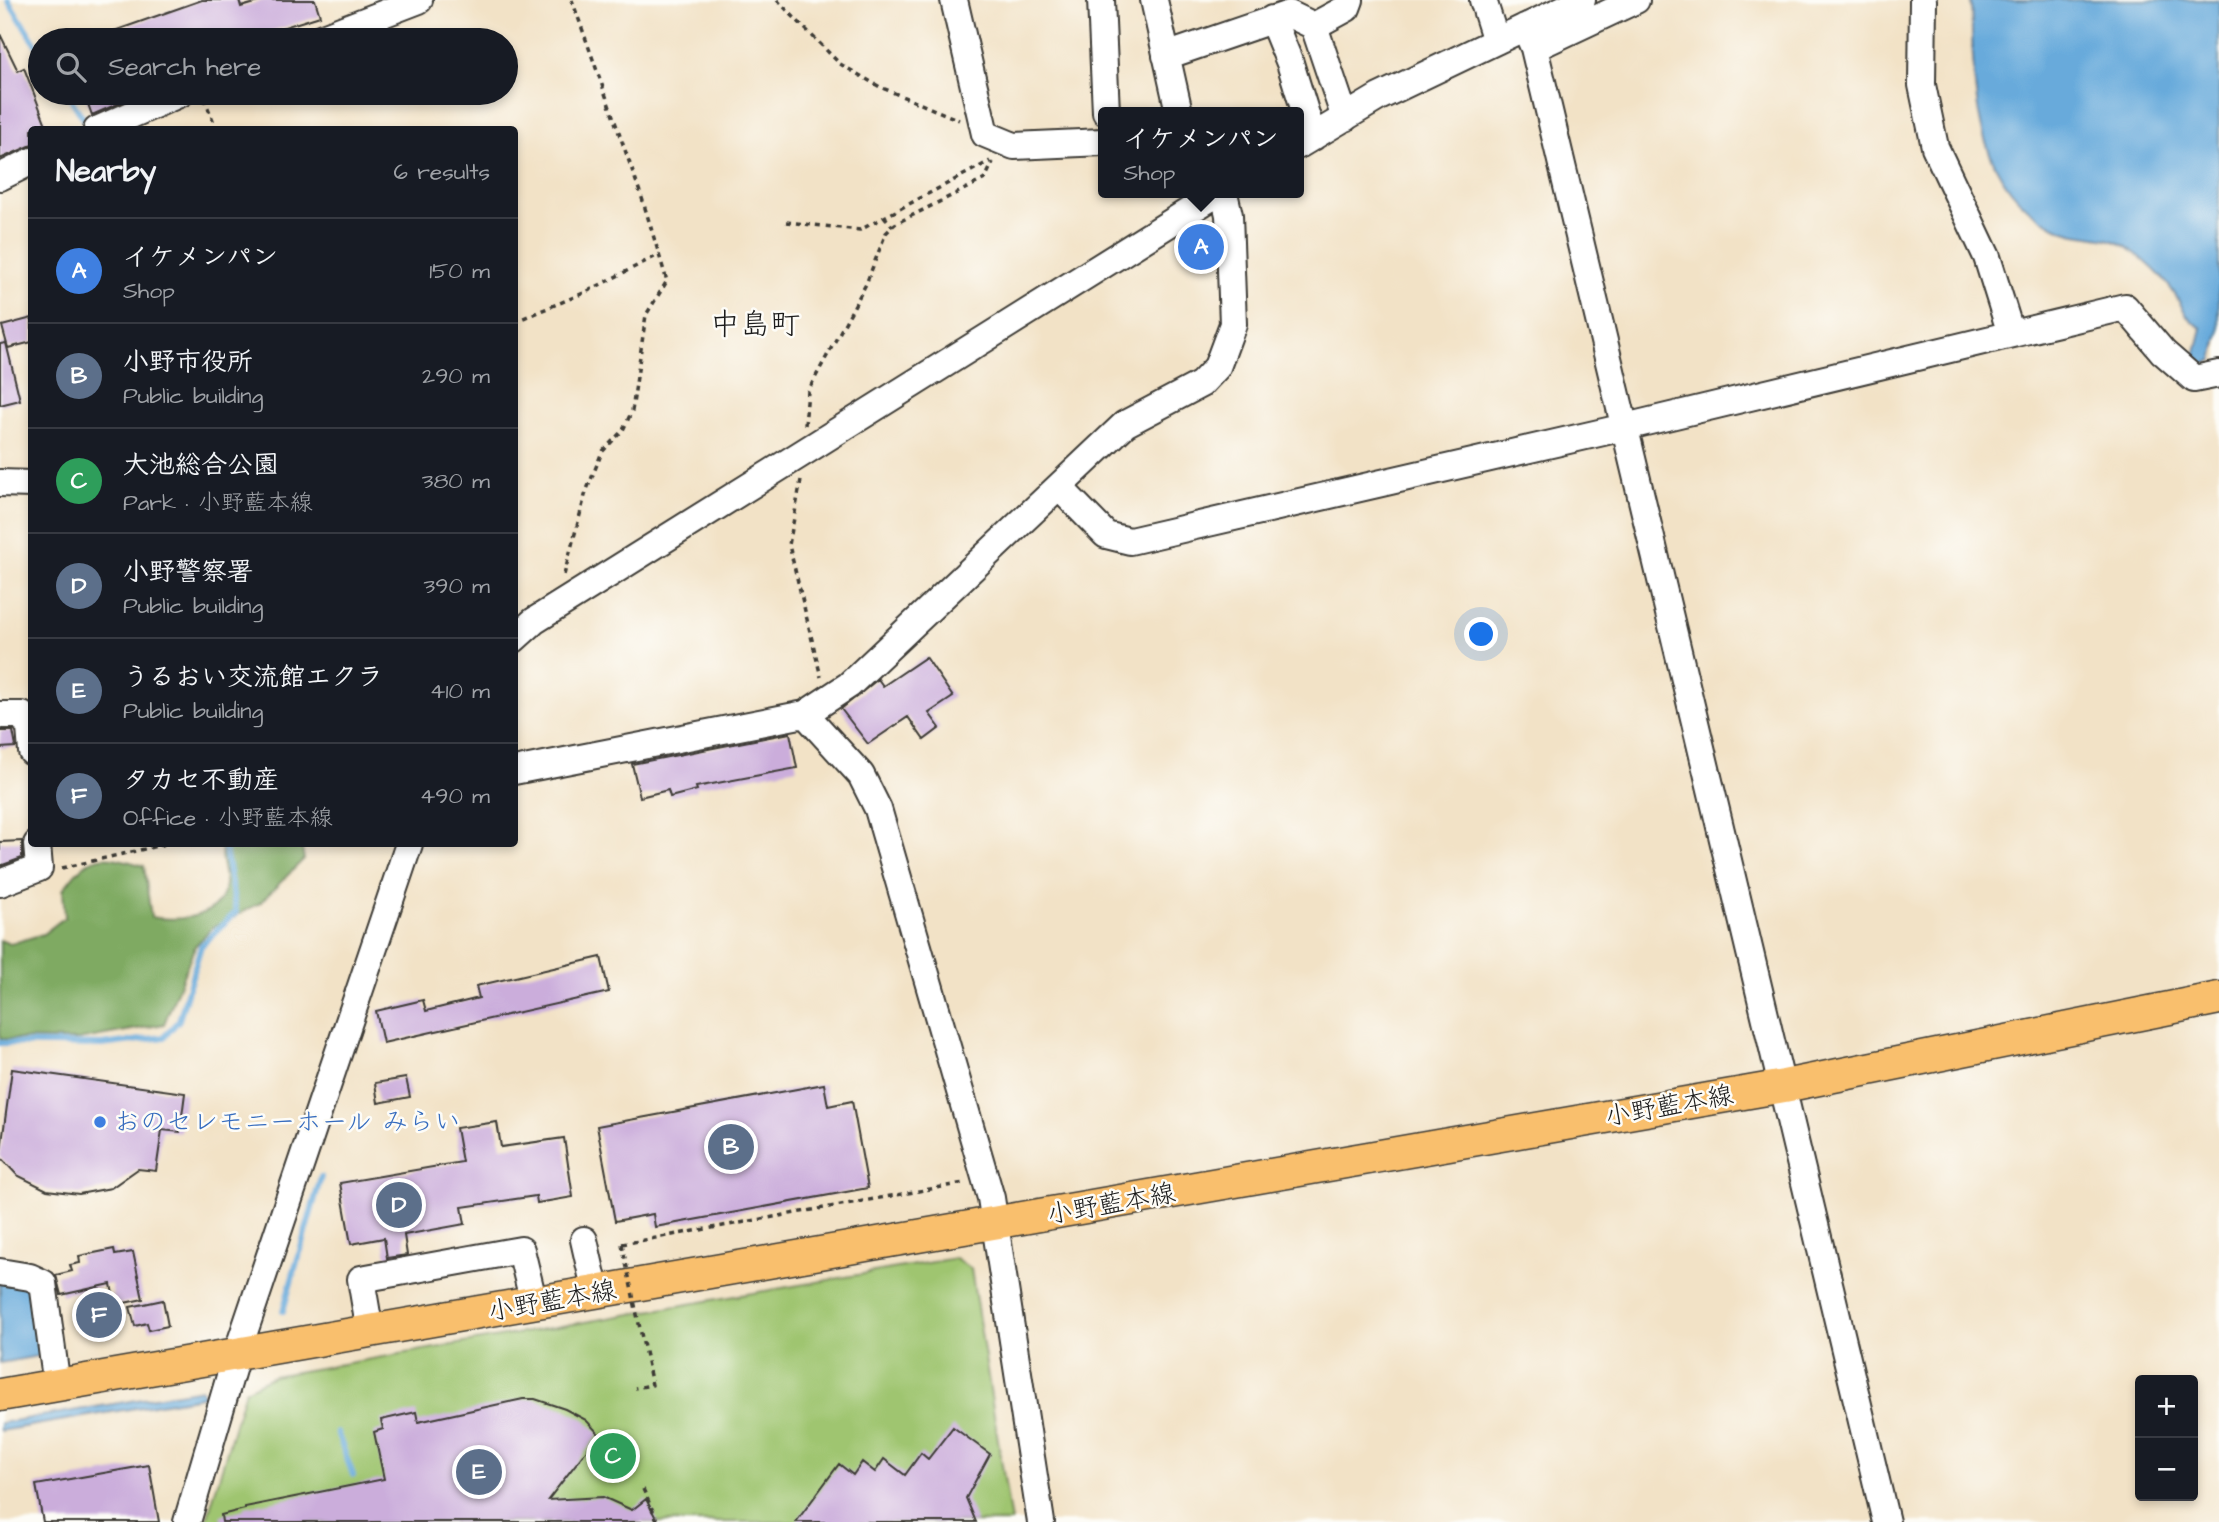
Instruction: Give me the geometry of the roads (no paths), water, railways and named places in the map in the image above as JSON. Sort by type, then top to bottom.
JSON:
[{"type":"main road","name":"小野藍本線","points":[[0,1395],[1784,1086],[2219,998]]},
{"type":"street","points":[[345,28],[418,0]]},
{"type":"street","points":[[954,0],[985,134],[1014,146],[1098,142]]},
{"type":"street","points":[[1101,0],[1106,107]]},
{"type":"street","points":[[1154,0],[1178,107]]},
{"type":"street","points":[[1314,26],[1347,8],[1350,0]]},
{"type":"street","points":[[1483,0],[1496,41]]},
{"type":"street","points":[[1530,37],[1582,0]]},
{"type":"street","points":[[1306,141],[1379,97],[1496,41],[1530,37],[1636,0]]},
{"type":"street","points":[[1923,0],[1922,85],[1935,147],[1987,257],[2011,334]]},
{"type":"street","points":[[1166,56],[1281,11],[1314,26],[1345,118]]},
{"type":"street","points":[[1281,11],[1299,107]]},
{"type":"street","points":[[1530,37],[1784,1086],[1886,1522]]},
{"type":"street","points":[[106,126],[154,105]]},
{"type":"street","points":[[0,177],[28,164]]},
{"type":"street","points":[[518,635],[534,621],[1210,198]]},
{"type":"street","points":[[518,770],[805,714],[849,685],[1125,424],[1201,384],[1217,367],[1233,324],[1229,215],[1225,198]]},
{"type":"street","points":[[1059,487],[1106,535],[1130,541],[1625,427],[2126,307],[2164,352],[2194,379],[2219,374]]},
{"type":"street","points":[[0,483],[28,484]]},
{"type":"street","points":[[805,714],[861,775],[878,809],[988,1186],[1041,1522]]},
{"type":"street","points":[[0,715],[22,715],[28,725]]},
{"type":"street","points":[[187,1522],[236,1356],[408,847]]},
{"type":"street","points":[[0,883],[38,856]]},
{"type":"street","points":[[584,1240],[596,1293]]},
{"type":"street","points":[[370,1332],[361,1279],[521,1250],[534,1304]]},
{"type":"street","points":[[0,1272],[30,1277],[43,1283],[57,1386]]},
{"type":"water","points":[[1971,0],[2219,0],[2219,332],[2213,360],[2202,366],[2199,358],[2195,356],[2202,328],[2189,318],[2166,282],[2140,257],[2118,243],[2055,227],[2027,208],[2006,184],[1991,157],[1982,128],[1973,64]]},
{"type":"water","points":[[0,1280],[35,1287],[44,1355],[0,1363]]},
{"type":"water","points":[[201,1389],[204,1395],[201,1397],[0,1431],[0,1423]]},
{"type":"waterway","points":[[8,0],[28,32]]},
{"type":"waterway","points":[[75,105],[85,121]]},
{"type":"waterway","points":[[0,1043],[102,1045],[164,1037],[179,1020],[201,946],[236,912],[225,847]]},
{"type":"waterway","points":[[283,1311],[321,1177]]},
{"type":"waterway","points":[[337,1432],[353,1475]]},
{"type":"place","name":"イケメンパン","points":[[1201,247]]},
{"type":"place","name":"おのセレモニーホール みらい","points":[[100,1122]]},
{"type":"place","name":"小野市役所","points":[[731,1147]]},
{"type":"place","name":"小野警察署","points":[[399,1205]]},
{"type":"place","name":"タカセ不動産","points":[[99,1315]]},
{"type":"place","name":"大池総合公園","points":[[613,1456]]},
{"type":"place","name":"うるおい交流館エクラ","points":[[479,1472]]},
{"type":"district","name":"中島町","points":[[755,325]]}]
